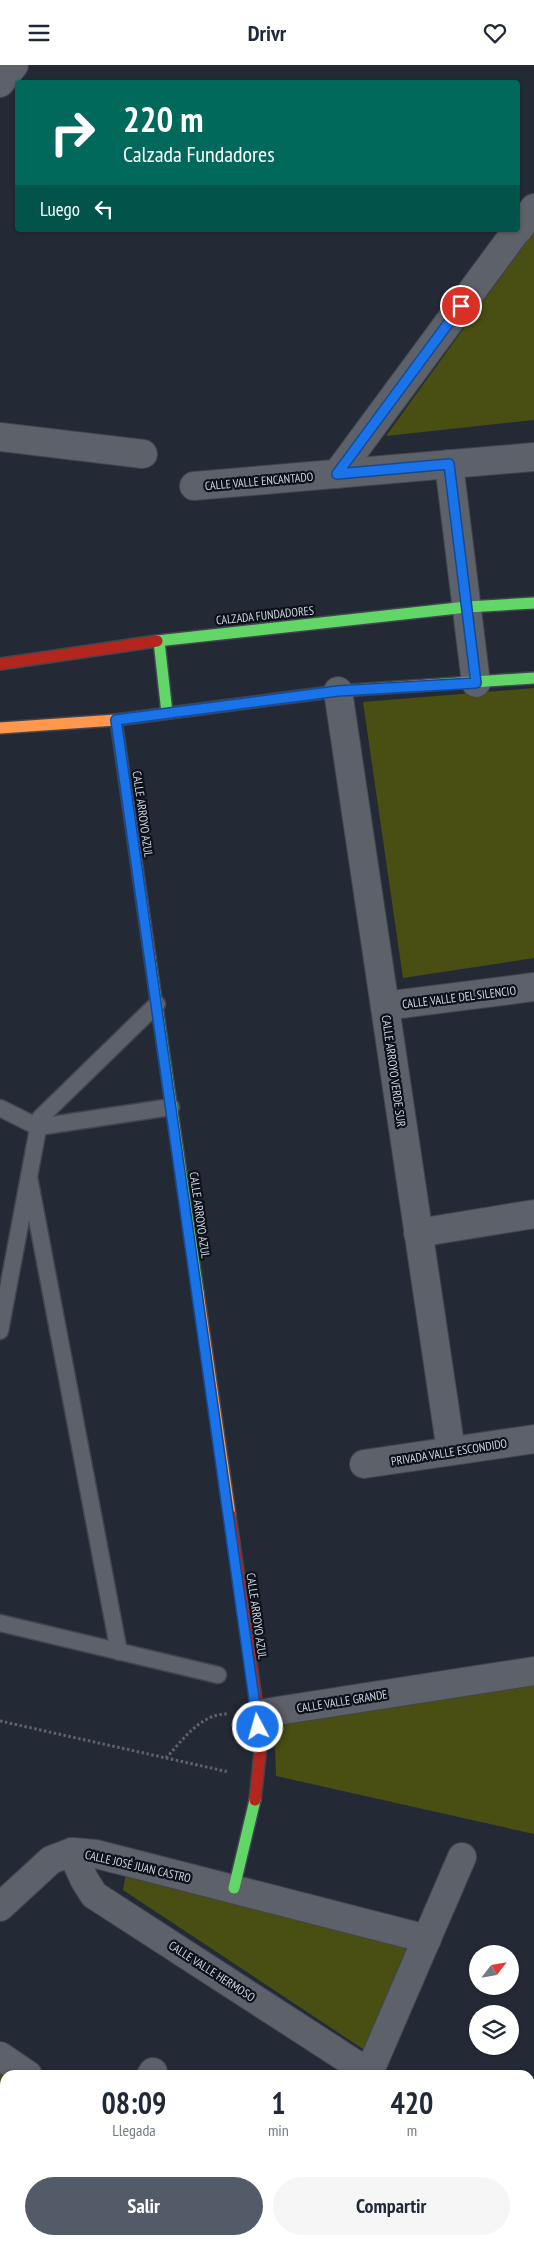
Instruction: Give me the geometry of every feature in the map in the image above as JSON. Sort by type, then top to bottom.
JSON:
[{"type":"street","points":[[0,83],[14,65]]},
{"type":"street","points":[[520,226],[534,207]]},
{"type":"street","points":[[337,474],[516,232]]},
{"type":"street","points":[[0,437],[142,453]]},
{"type":"street","name":"CALLE VALLE ENCANTADO","points":[[194,486],[534,457]]},
{"type":"street","points":[[449,464],[476,683]]},
{"type":"street","name":"CALZADA FUNDADORES","points":[[0,664],[159,641],[467,607],[534,603]]},
{"type":"street","points":[[159,641],[167,713]]},
{"type":"street","points":[[0,728],[116,720],[338,691],[534,678]]},
{"type":"street","name":"CALLE ARROYO VERDE SUR","points":[[338,691],[451,1451]]},
{"type":"street","name":"CALLE ARROYO AZUL","points":[[116,720],[258,1714]]},
{"type":"street","name":"CALLE VALLE DEL SILENCIO","points":[[385,1006],[534,987]]},
{"type":"street","points":[[418,1233],[534,1214]]},
{"type":"street","name":"PRIVADA VALLE ESCONDIDO","points":[[364,1464],[534,1439]]},
{"type":"street","name":"CALLE VALLE GRANDE","points":[[258,1714],[534,1671]]},
{"type":"street","points":[[234,1888],[257,1793],[260,1754],[258,1714]]},
{"type":"street","name":"CALLE JOSÉ JUAN CASTRO","points":[[0,1907],[51,1861],[72,1852],[96,1854],[427,1939]]},
{"type":"street","name":"CALLE VALLE HERMOSO","points":[[72,1852],[84,1879],[94,1895],[363,2070]]},
{"type":"street","points":[[371,2070],[462,1857]]},
{"type":"street","points":[[0,2056],[21,2070]]},
{"type":"lane","points":[[0,1331],[40,1119],[156,1004]]},
{"type":"lane","points":[[0,1108],[38,1127],[171,1107]]},
{"type":"lane","points":[[29,1177],[119,1652]]},
{"type":"lane","points":[[0,1623],[218,1675]]},
{"type":"path","points":[[166,1758],[202,1721],[219,1713],[258,1714]]},
{"type":"path","points":[[0,1721],[258,1779]]},
{"type":"green space","points":[[534,231],[534,420],[386,436]]},
{"type":"green space","points":[[534,688],[534,958],[403,978],[363,702]]},
{"type":"green space","points":[[534,1682],[534,1834],[276,1776],[274,1718]]},
{"type":"green space","points":[[127,1868],[410,1945],[366,2051],[123,1890]]},
{"type":"traffic: fast","points":[[157,641],[467,607],[534,603]]},
{"type":"traffic: fast","points":[[159,641],[167,713]]},
{"type":"traffic: fast","points":[[429,685],[534,678]]},
{"type":"traffic: fast","points":[[150,958],[198,1292]]},
{"type":"traffic: fast","points":[[234,1888],[255,1800]]},
{"type":"traffic: slow","points":[[0,728],[116,720],[338,691],[429,685]]},
{"type":"traffic: slow","points":[[116,720],[150,958]]},
{"type":"traffic: slow","points":[[198,1292],[230,1515]]},
{"type":"traffic: jam","points":[[0,664],[157,641]]},
{"type":"traffic: jam","points":[[230,1515],[258,1714],[260,1754],[255,1800]]},
{"type":"route","points":[[258,1727],[258,1714],[116,720],[338,691],[476,683],[449,464],[337,474],[461,306]]}]
